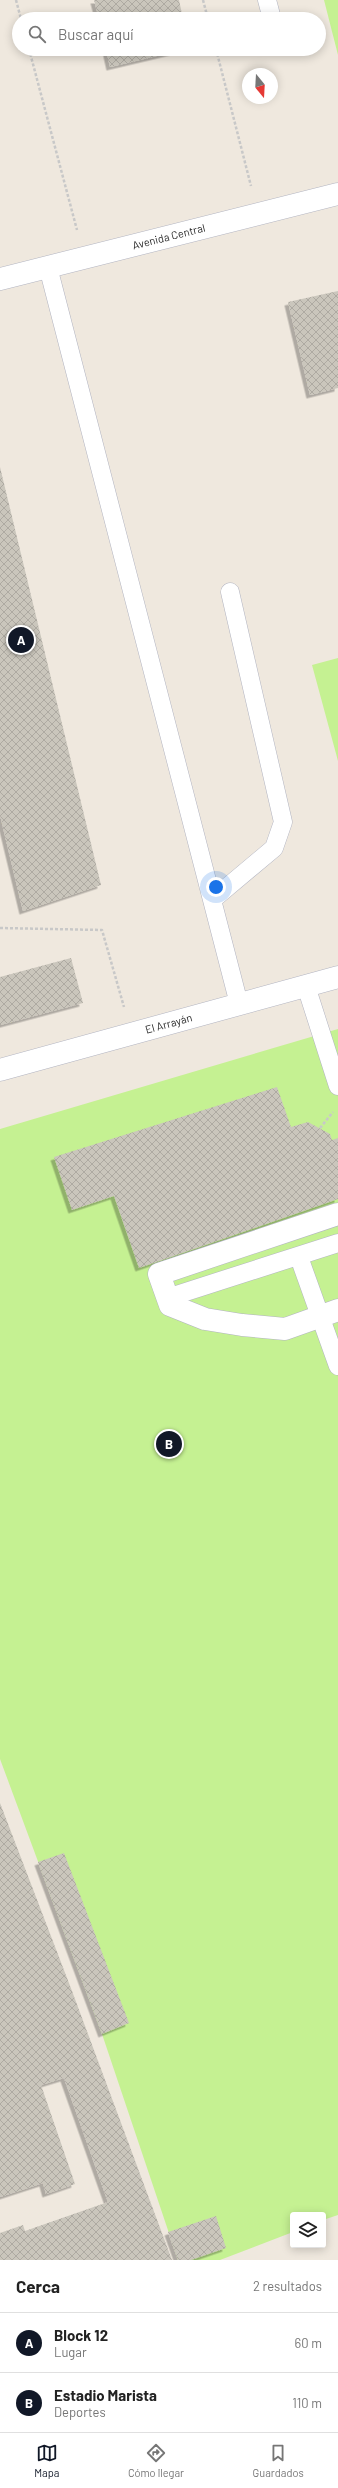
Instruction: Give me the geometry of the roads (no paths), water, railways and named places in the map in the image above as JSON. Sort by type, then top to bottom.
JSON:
[{"type":"street","name":"Avenida Central","points":[[0,279],[338,194]]},
{"type":"street","name":"El Arrayán","points":[[0,1070],[338,977]]},
{"type":"street","points":[[329,1313],[285,1329],[242,1325],[205,1319],[170,1306],[159,1274],[338,1214]]},
{"type":"lane","points":[[267,0],[270,12]]},
{"type":"lane","points":[[48,267],[239,1004]]},
{"type":"lane","points":[[212,900],[274,848],[283,822],[230,592]]},
{"type":"lane","points":[[306,986],[338,1086]]},
{"type":"lane","points":[[167,1298],[299,1257],[338,1243]]},
{"type":"lane","points":[[299,1257],[329,1313],[338,1366]]},
{"type":"place","name":"Block 12","points":[[21,640]]},
{"type":"place","name":"Estadio Marista","points":[[169,1444]]}]
